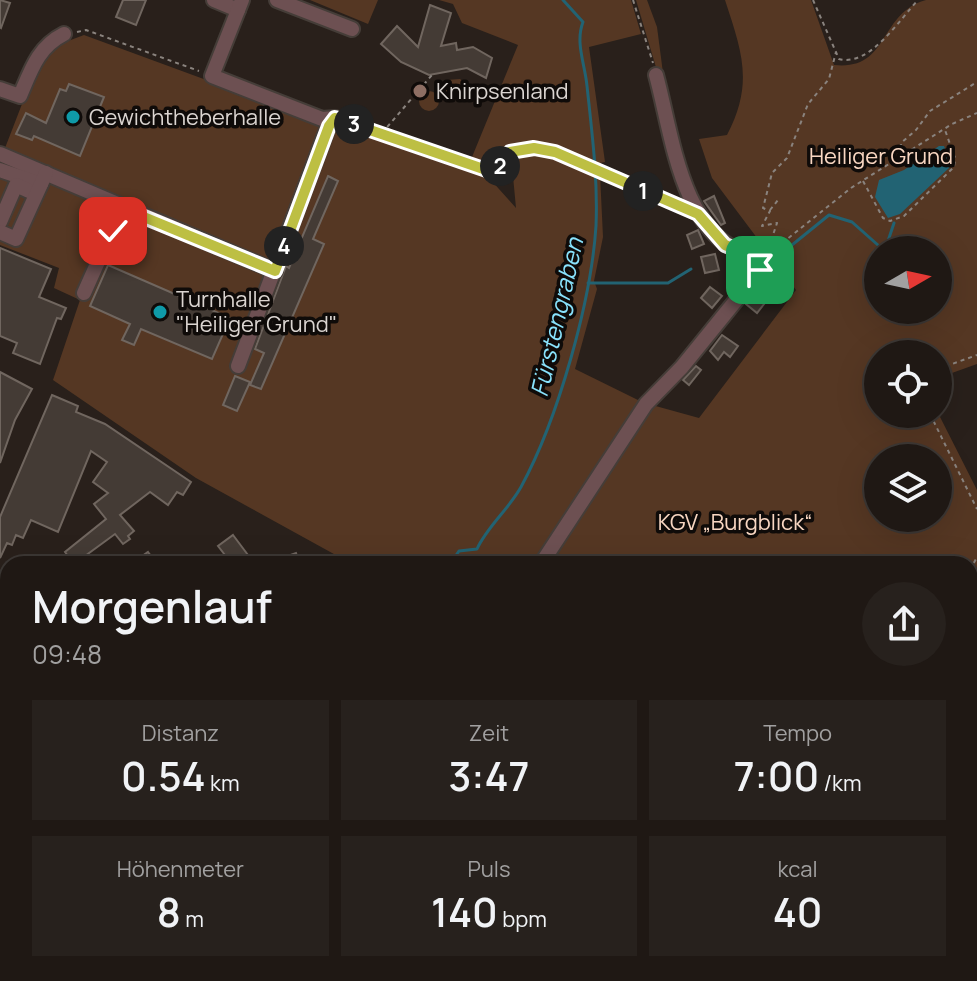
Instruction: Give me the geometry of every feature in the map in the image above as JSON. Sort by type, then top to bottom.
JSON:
[{"type":"street","points":[[214,0],[240,5],[212,76],[333,118],[238,366]]},
{"type":"street","points":[[277,0],[352,29]]},
{"type":"street","points":[[0,89],[20,96],[36,58],[47,43],[64,34]]},
{"type":"street","points":[[546,556],[646,404],[682,367],[763,267],[767,254],[762,251],[747,254],[725,245],[698,214],[686,186],[656,75]]},
{"type":"street","points":[[0,154],[41,184]]},
{"type":"street","points":[[0,170],[122,208],[275,271]]},
{"type":"street","points":[[0,178],[16,185],[41,184]]},
{"type":"street","points":[[0,232],[16,239],[41,184]]},
{"type":"street","points":[[0,222],[4,203],[16,185]]},
{"type":"street","points":[[4,203],[27,213]]},
{"type":"street","points":[[84,293],[122,208]]},
{"type":"street","points":[[747,254],[753,276]]},
{"type":"path","points":[[633,0],[656,75]]},
{"type":"path","points":[[813,0],[839,59],[849,62],[863,58],[918,0]]},
{"type":"path","points":[[64,34],[86,30],[212,76]]},
{"type":"path","points":[[770,211],[763,208],[772,173],[787,158],[808,104],[829,79],[836,52]]},
{"type":"path","points":[[381,134],[432,75]]},
{"type":"path","points":[[899,157],[901,143],[930,111],[977,82]]},
{"type":"path","points":[[390,111],[396,114]]},
{"type":"path","points":[[767,254],[863,180],[944,129],[977,113]]},
{"type":"path","points":[[333,118],[495,173],[510,152],[534,148],[555,152],[698,214]]},
{"type":"path","points":[[863,180],[883,218],[890,221],[904,216],[954,167],[955,158],[944,129]]},
{"type":"path","points":[[778,200],[762,226],[777,223],[772,238],[783,244]]},
{"type":"path","points":[[952,364],[977,355]]},
{"type":"path","points":[[937,428],[977,509]]},
{"type":"green space","points":[[310,0],[378,0],[368,24]]},
{"type":"green space","points":[[439,0],[631,0],[641,34],[589,47],[605,162],[600,163],[600,169],[541,146],[513,144],[489,166],[472,157],[518,45],[462,23],[453,4]]},
{"type":"green space","points":[[636,0],[647,0],[657,27],[663,73],[658,74]]},
{"type":"green space","name":"Heiliger Grund","points":[[725,0],[811,0],[834,65],[852,64],[865,59],[899,16],[926,0],[977,0],[977,364],[952,373],[952,340],[864,340],[864,428],[946,428],[977,490],[977,556],[557,556],[603,477],[652,405],[699,418],[796,290],[712,178],[699,139],[727,135],[740,99],[742,68]]},
{"type":"green space","points":[[84,35],[326,124],[337,127],[340,121],[490,179],[516,208],[511,155],[514,153],[543,150],[600,174],[603,237],[594,281],[597,289],[575,369],[640,401],[571,513],[539,556],[337,556],[196,478],[53,380],[80,300],[54,288],[59,268],[0,245],[0,161],[39,60],[52,47]]},
{"type":"green space","points":[[460,79],[468,86],[460,93],[452,94],[442,89],[447,80]]},
{"type":"green space","points":[[429,91],[436,94],[439,101],[436,108],[429,111],[422,108],[419,101],[422,94]]},
{"type":"water","points":[[939,146],[944,146],[951,163],[949,168],[900,214],[888,218],[875,197],[879,180],[904,170]]},
{"type":"building","points":[[0,0],[10,3],[1,28],[0,27]]},
{"type":"building","points":[[123,0],[146,0],[136,25],[116,17]]},
{"type":"building","points":[[430,5],[451,13],[441,46],[456,43],[457,50],[473,47],[492,58],[486,78],[467,68],[429,75],[401,62],[381,44],[397,26],[418,47]]},
{"type":"building","name":"Gewichtheberhalle","points":[[69,84],[104,97],[80,156],[34,136],[32,140],[16,134],[26,113],[46,123],[60,89],[66,91]]},
{"type":"building","points":[[328,176],[338,181],[313,239],[324,244],[261,389],[250,385],[264,353],[255,349],[286,266],[289,268]]},
{"type":"building","points":[[714,196],[725,223],[721,225],[704,201]]},
{"type":"building","points":[[698,230],[704,244],[692,249],[687,235]]},
{"type":"building","points":[[0,248],[51,269],[39,297],[66,308],[61,319],[57,318],[40,364],[13,353],[17,343],[0,336]]},
{"type":"building","points":[[715,254],[719,270],[705,273],[701,257]]},
{"type":"building","name":"Turnhalle \"Heiliger Grund\"","points":[[108,265],[230,318],[212,359],[141,329],[134,345],[122,340],[130,324],[90,306]]},
{"type":"building","points":[[761,285],[772,294],[757,313],[746,304]]},
{"type":"building","points":[[710,287],[722,296],[712,308],[701,298]]},
{"type":"building","points":[[722,335],[738,346],[730,357],[724,352],[718,360],[710,351]]},
{"type":"building","points":[[696,366],[701,370],[689,385],[683,380]]},
{"type":"building","points":[[0,372],[32,389],[15,420],[0,463]]},
{"type":"building","points":[[235,376],[250,382],[237,411],[223,405]]},
{"type":"building","points":[[52,395],[78,406],[76,412],[105,424],[191,482],[183,495],[177,492],[168,505],[150,492],[120,515],[134,531],[128,536],[130,539],[123,544],[115,534],[85,556],[68,556],[65,552],[106,519],[94,504],[108,493],[93,482],[107,462],[91,451],[58,532],[31,520],[23,538],[16,535],[12,545],[7,543],[0,556],[0,517]]},
{"type":"building","points":[[233,535],[248,556],[226,556],[218,546]]},
{"type":"waterway","name":"Fürstengraben","points":[[456,556],[459,551],[477,549],[521,487],[535,459],[560,395],[587,289],[596,226],[596,191],[587,86],[580,46],[583,22],[563,0]]},
{"type":"waterway","points":[[776,258],[829,215],[852,222],[879,246],[887,244],[894,223]]},
{"type":"waterway","points":[[588,283],[668,283],[691,269]]},
{"type":"place","name":"Knirpsenland","points":[[420,91]]},
{"type":"place","name":"Gewichtheberhalle","points":[[73,117]]},
{"type":"place","name":"Turnhalle \"Heiliger Grund\"","points":[[160,312]]},
{"type":"route","points":[[113,231],[122,208],[275,271],[331,119],[335,118],[495,173],[510,152],[534,148],[555,152],[698,214],[725,245],[747,254],[753,276],[760,270]]},
{"type":"park label","name":"KGV „Burgblick“","points":[[735,522]]}]
